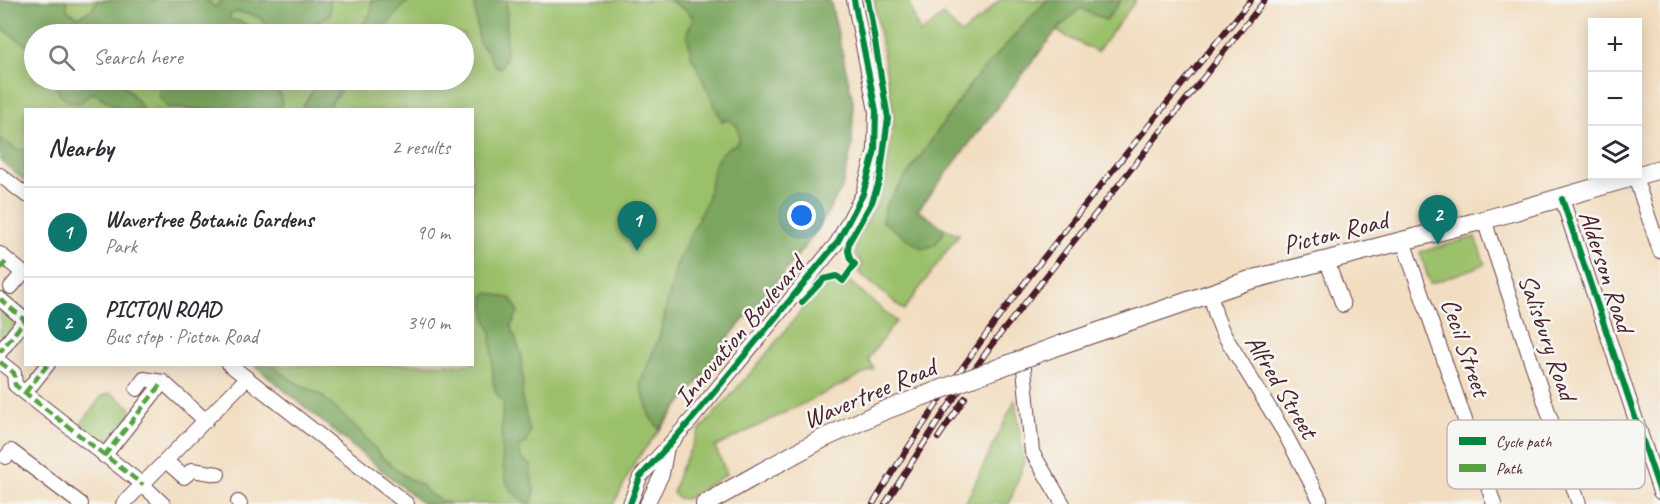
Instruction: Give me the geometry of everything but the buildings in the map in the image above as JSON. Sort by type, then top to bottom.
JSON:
[{"type":"main road","name":"Picton Road","points":[[1642,175],[1660,169]]},
{"type":"main road","name":"Picton Road","points":[[1060,345],[1250,280],[1484,220],[1625,180]]},
{"type":"main road","name":"Wavertree Road","points":[[705,504],[822,439],[883,411],[1060,345]]},
{"type":"street","name":"Innovation Boulevard","points":[[630,504],[640,477],[692,419],[837,243],[863,194],[875,150],[876,111],[854,0]]},
{"type":"street","points":[[0,174],[24,193]]},
{"type":"street","points":[[1636,180],[1660,251]]},
{"type":"street","name":"Alderson Road","points":[[1562,199],[1636,420]]},
{"type":"street","name":"Salisbury Road","points":[[1484,220],[1551,420]]},
{"type":"street","name":"Cecil Street","points":[[1403,241],[1465,420]]},
{"type":"street","points":[[1326,260],[1343,305]]},
{"type":"street","points":[[3,261],[23,273],[11,287]]},
{"type":"street","name":"Alfred Street","points":[[1210,293],[1223,333],[1284,432],[1320,500]]},
{"type":"street","points":[[0,299],[24,319]]},
{"type":"street","points":[[0,352],[24,321]]},
{"type":"street","points":[[1023,358],[1032,452],[1063,504]]},
{"type":"street","points":[[0,362],[14,373],[20,389],[143,485],[163,504]]},
{"type":"street","points":[[20,389],[46,366]]},
{"type":"street","points":[[231,366],[406,504]]},
{"type":"street","points":[[136,389],[144,379],[163,382],[206,421]]},
{"type":"street","points":[[123,504],[246,379]]},
{"type":"street","points":[[104,456],[163,382]]},
{"type":"street","points":[[647,504],[662,474],[667,445]]},
{"type":"street","name":"Alderson Road","points":[[1645,447],[1660,492]]},
{"type":"street","points":[[6,457],[11,451],[81,504]]},
{"type":"street","points":[[166,461],[184,477],[192,470],[218,474]]},
{"type":"street","points":[[654,489],[658,504]]},
{"type":"street","name":"Cecil Street","points":[[1489,489],[1494,504]]},
{"type":"street","name":"Salisbury Road","points":[[1574,489],[1579,504]]},
{"type":"green space","points":[[0,0],[830,0],[853,101],[852,146],[842,188],[815,233],[720,347],[713,363],[636,460],[614,504],[423,504],[255,366],[474,366],[474,108],[24,108],[24,180],[0,160]]},
{"type":"green space","points":[[0,0],[66,0],[68,11],[79,17],[92,9],[98,0],[206,0],[215,7],[223,0],[328,0],[330,2],[330,14],[318,24],[265,24],[259,17],[238,12],[230,14],[230,20],[245,24],[24,24],[24,43],[0,27]]},
{"type":"green space","points":[[372,0],[412,0],[405,4],[388,24],[363,24],[371,13]]},
{"type":"green space","points":[[476,0],[507,0],[506,58],[500,68],[494,65],[486,50],[479,43]]},
{"type":"green space","points":[[669,0],[830,0],[853,101],[852,146],[842,188],[815,233],[720,347],[713,363],[659,429],[650,417],[640,384],[660,335],[676,266],[707,200],[715,163],[722,153],[739,140],[738,127],[729,120],[722,121],[691,55],[687,33],[693,18],[687,11]]},
{"type":"green space","points":[[874,0],[908,0],[920,34],[943,15],[961,34],[999,0],[1047,0],[886,205],[935,245],[945,229],[959,234],[904,310],[858,272],[863,265],[855,254],[857,240],[885,184],[894,118]]},
{"type":"green space","points":[[1047,0],[1121,0],[1106,20],[1080,8],[1056,31],[918,210],[945,229],[935,245],[922,249],[882,221],[886,205],[972,82]]},
{"type":"green space","points":[[1121,0],[1136,0],[1097,52],[1056,31],[1080,8],[1106,20]]},
{"type":"green space","points":[[58,90],[128,90],[143,108],[117,108],[93,92],[77,103],[69,101]]},
{"type":"green space","points":[[159,90],[279,90],[282,103],[280,108],[168,108],[159,96]]},
{"type":"green space","points":[[313,90],[341,90],[328,108],[302,108]]},
{"type":"green space","points":[[0,138],[18,150],[24,149],[24,180],[0,160]]},
{"type":"green space","points":[[1475,237],[1485,264],[1430,284],[1420,252]]},
{"type":"green space","points":[[834,281],[843,288],[850,282],[896,321],[868,359],[874,369],[715,447],[727,474],[686,499],[678,498],[673,493],[679,472],[700,430],[755,368],[817,291]]},
{"type":"green space","points":[[489,293],[512,299],[518,312],[511,326],[521,354],[522,399],[530,432],[526,443],[519,446],[521,458],[531,465],[534,496],[530,504],[512,491],[503,468],[501,433],[504,403],[496,393],[493,382],[491,333],[486,318],[484,296]]},
{"type":"green space","points":[[0,301],[19,317],[0,346]]},
{"type":"green space","points":[[255,366],[272,366],[295,382],[321,395],[359,430],[382,457],[406,477],[420,484],[431,495],[449,504],[423,504]]},
{"type":"green space","points":[[111,393],[130,407],[131,413],[115,438],[91,440],[77,429],[102,396]]},
{"type":"green space","points":[[1015,400],[1024,463],[1009,504],[965,504]]},
{"type":"railway","points":[[873,504],[915,437],[1005,308],[1251,0]]},
{"type":"railway","points":[[885,504],[943,414],[990,347],[1265,0]]},
{"type":"railway","points":[[938,438],[965,398]]},
{"type":"marked path","points":[[0,269],[8,259]]},
{"type":"marked path","points":[[0,299],[24,319]]},
{"type":"marked path","points":[[0,352],[24,321]]},
{"type":"marked path","points":[[0,362],[14,373],[15,385],[143,485]]},
{"type":"marked path","points":[[25,393],[46,366]]},
{"type":"marked path","points":[[104,456],[163,382]]},
{"type":"cycle path","points":[[630,504],[640,477],[692,419],[837,243],[863,194],[875,150],[876,111],[854,0]]},
{"type":"cycle path","points":[[802,302],[824,279],[837,276],[843,281],[855,264],[850,259],[849,242],[872,202],[880,179],[888,118],[868,0]]},
{"type":"cycle path","points":[[1562,199],[1636,420]]},
{"type":"cycle path","points":[[1645,447],[1660,492]]},
{"type":"place","name":"PICTON ROAD","points":[[1438,245]]},
{"type":"place","name":"Wavertree Botanic Gardens","points":[[637,251]]}]
